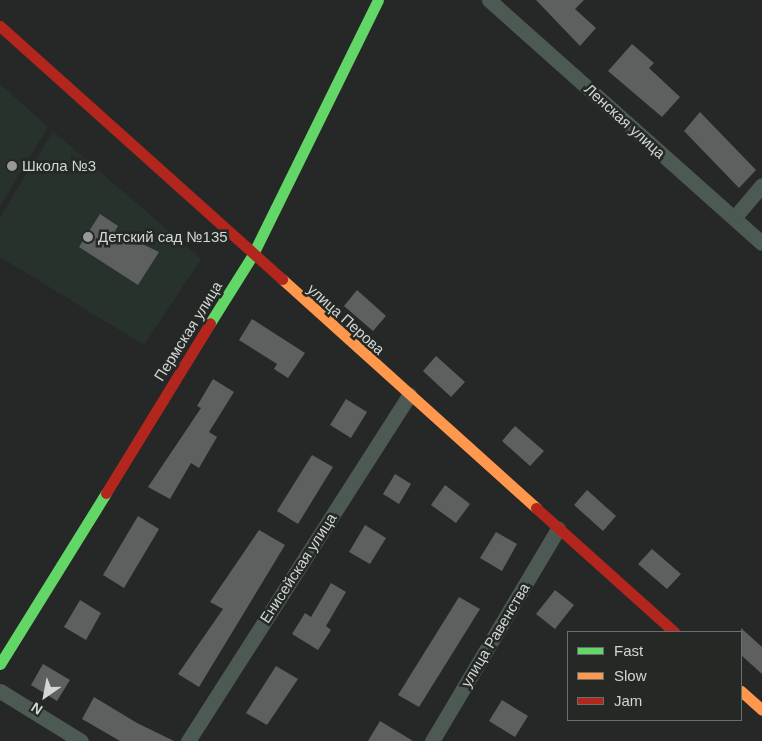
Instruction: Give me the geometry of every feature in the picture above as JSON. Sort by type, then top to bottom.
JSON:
[{"type":"main road","name":"Пермская улица","points":[[0,664],[252,256],[378,0]]},
{"type":"main road","name":"улица Перова","points":[[0,26],[252,256],[673,631]]},
{"type":"main road","points":[[742,692],[762,710]]},
{"type":"street","name":"Ленская улица","points":[[489,0],[762,243]]},
{"type":"street","points":[[734,218],[762,185]]},
{"type":"street","name":"Енисейская улица","points":[[188,741],[409,395]]},
{"type":"street","name":"улица Равенства","points":[[432,741],[558,529]]},
{"type":"street","points":[[0,691],[81,741]]},
{"type":"shaded area","name":"Школа №3","points":[[0,84],[48,127],[0,206]]},
{"type":"shaded area","name":"Детский сад №135","points":[[53,131],[201,259],[144,345],[0,257],[0,217]]},
{"type":"building","points":[[536,0],[584,0],[575,9],[596,28],[580,46]]},
{"type":"building","points":[[632,44],[654,63],[649,68],[680,97],[662,117],[608,71]]},
{"type":"building","points":[[700,112],[756,170],[739,188],[684,131]]},
{"type":"building","points":[[100,214],[118,226],[115,231],[159,252],[138,285],[79,247]]},
{"type":"building","points":[[357,290],[386,316],[373,331],[344,306]]},
{"type":"building","points":[[252,319],[305,353],[288,378],[274,369],[277,364],[239,340]]},
{"type":"building","points":[[436,356],[465,382],[451,397],[423,371]]},
{"type":"building","points":[[213,379],[234,392],[209,432],[217,437],[199,468],[191,463],[170,499],[148,487],[201,408],[197,406]]},
{"type":"building","points":[[346,399],[367,412],[351,438],[330,425]]},
{"type":"building","points":[[515,426],[544,451],[530,466],[502,441]]},
{"type":"building","points":[[312,455],[333,467],[298,524],[277,511]]},
{"type":"building","points":[[395,474],[411,484],[399,504],[383,494]]},
{"type":"building","points":[[445,485],[470,504],[456,523],[431,505]]},
{"type":"building","points":[[587,490],[616,516],[603,531],[574,505]]},
{"type":"building","points":[[138,516],[159,529],[124,588],[103,575]]},
{"type":"building","points":[[365,525],[386,538],[370,564],[349,552]]},
{"type":"building","points":[[259,530],[285,545],[199,687],[178,674],[223,609],[210,602]]},
{"type":"building","points":[[496,532],[517,544],[502,571],[480,558]]},
{"type":"building","points":[[652,549],[681,574],[667,589],[638,564]]},
{"type":"building","points":[[331,583],[346,592],[326,626],[331,630],[318,650],[292,634],[305,613],[311,617]]},
{"type":"building","points":[[555,590],[574,605],[555,629],[536,614]]},
{"type":"building","points":[[459,597],[480,609],[419,707],[398,695]]},
{"type":"building","points":[[80,600],[101,613],[86,640],[64,627]]},
{"type":"building","points":[[741,628],[762,647],[762,674],[742,656]]},
{"type":"building","points":[[43,664],[70,680],[57,701],[31,685]]},
{"type":"building","points":[[276,666],[298,679],[267,725],[246,713]]},
{"type":"building","points":[[94,697],[137,723],[174,741],[120,741],[82,719]]},
{"type":"building","points":[[502,700],[528,716],[515,737],[489,721]]},
{"type":"building","points":[[380,721],[413,741],[368,741]]},
{"type":"traffic: fast","points":[[210,323],[252,256],[378,0]]},
{"type":"traffic: fast","points":[[0,664],[106,493]]},
{"type":"traffic: slow","points":[[282,279],[536,508]]},
{"type":"traffic: slow","points":[[742,692],[762,710]]},
{"type":"traffic: jam","points":[[0,26],[282,279]]},
{"type":"traffic: jam","points":[[106,493],[210,323]]},
{"type":"traffic: jam","points":[[536,508],[673,631]]},
{"type":"place","name":"Школа №3","points":[[12,166]]},
{"type":"place","name":"Детский сад №135","points":[[88,237]]}]
